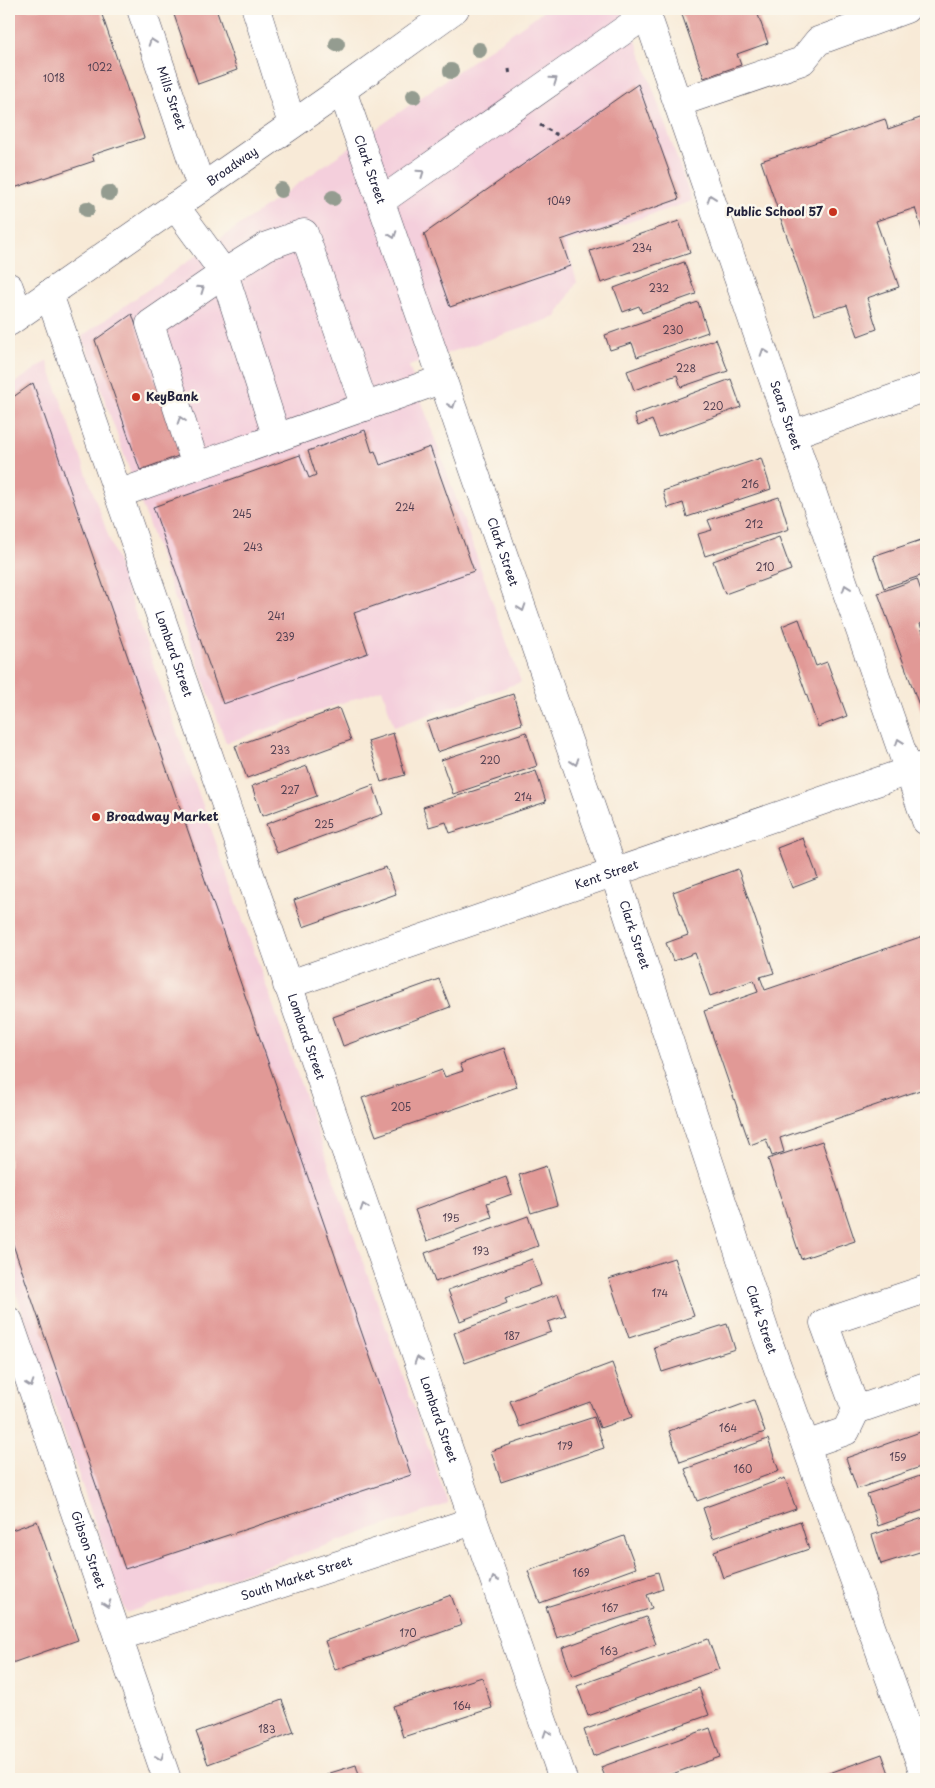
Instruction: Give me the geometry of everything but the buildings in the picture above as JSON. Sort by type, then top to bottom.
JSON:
[{"type":"street","name":"Mills Street","points":[[140,9],[201,188]]},
{"type":"street","points":[[256,9],[292,124]]},
{"type":"street","name":"Broadway","points":[[14,318],[455,9]]},
{"type":"street","points":[[678,102],[802,61],[818,42],[906,9]]},
{"type":"street","points":[[381,201],[646,11]]},
{"type":"street","name":"Sears Street","points":[[646,11],[793,434],[918,768],[926,821]]},
{"type":"street","name":"Clark Street","points":[[342,90],[614,873],[767,1338],[926,1779]]},
{"type":"street","points":[[175,206],[224,273],[276,438]]},
{"type":"street","points":[[196,466],[150,324],[267,246],[304,233],[365,407]]},
{"type":"street","points":[[9,288],[14,318]]},
{"type":"street","name":"Lombard Street","points":[[49,294],[563,1779]]},
{"type":"street","points":[[118,494],[443,380]]},
{"type":"street","points":[[793,434],[926,387]]},
{"type":"street","name":"Kent Street","points":[[287,986],[918,768]]},
{"type":"street","points":[[856,1410],[824,1323],[926,1288]]},
{"type":"street","name":"Gibson Street","points":[[9,1322],[168,1779]]},
{"type":"street","points":[[806,1445],[846,1431],[856,1410],[926,1386]]},
{"type":"street","name":"South Market Street","points":[[118,1637],[473,1521]]},
{"type":"path","points":[[536,122],[559,136]]},
{"type":"shaded area","points":[[546,9],[625,9],[692,201],[566,243],[577,282],[556,317],[409,366],[521,682],[394,727],[382,689],[226,743],[82,336]]},
{"type":"shaded area","name":"Broadway Market","points":[[47,361],[448,1504],[126,1613],[9,1273],[9,387]]},
{"type":"place","name":"Public School 57","points":[[833,212]]},
{"type":"place","name":"KeyBank","points":[[136,397]]},
{"type":"place","name":"Broadway Market","points":[[96,817]]}]
